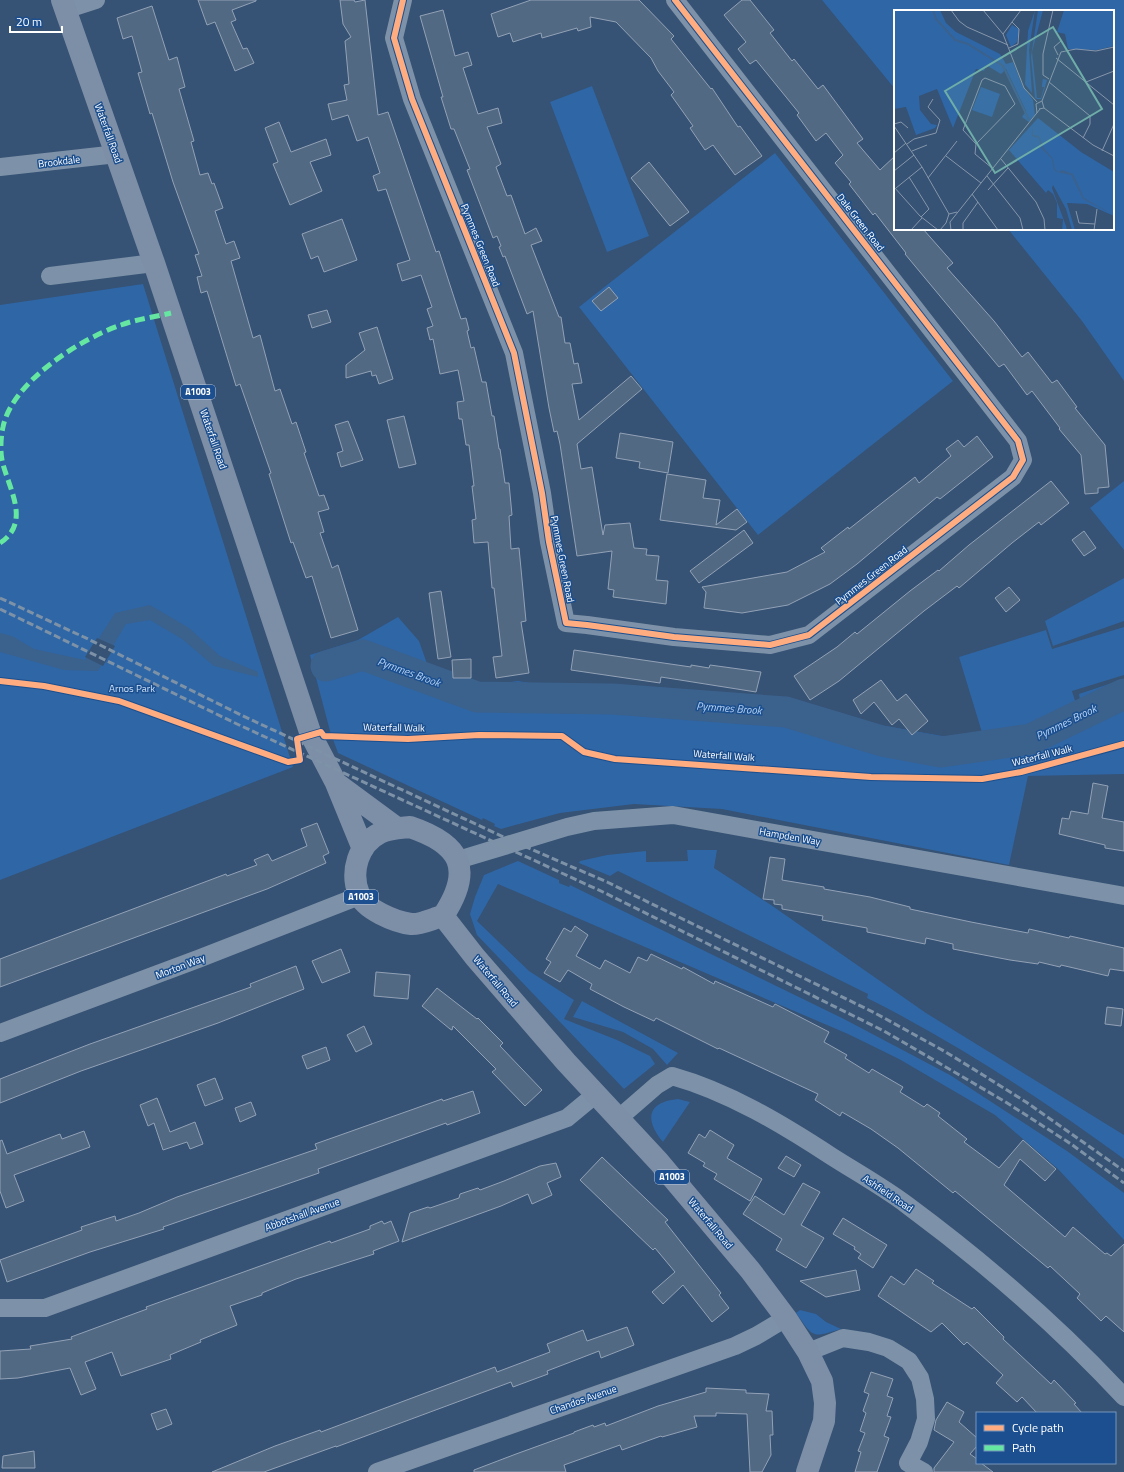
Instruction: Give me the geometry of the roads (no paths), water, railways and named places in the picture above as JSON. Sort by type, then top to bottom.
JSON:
[{"type":"main road","name":"Waterfall Road","points":[[63,5],[117,154],[312,735],[336,783],[397,828]]},
{"type":"main road","points":[[336,783],[363,848]]},
{"type":"main road","name":"A1003","points":[[443,916],[412,924],[381,916],[359,896],[355,875],[356,863],[363,848],[380,833],[397,828],[410,827],[428,833],[446,843],[458,860]]},
{"type":"main road","points":[[443,916],[456,894],[459,878],[458,860]]},
{"type":"main road","name":"Waterfall Road","points":[[443,916],[501,988],[659,1162],[750,1270],[786,1318],[808,1352],[822,1381],[825,1403],[824,1421],[807,1472]]},
{"type":"street","points":[[63,5],[96,0]]},
{"type":"street","name":"Pymmes Green Road","points":[[402,0],[394,38],[412,99],[514,353],[542,493],[549,542],[566,624],[587,624],[674,637],[770,644],[809,635],[1013,477],[1023,460]]},
{"type":"street","name":"Dale Green Road","points":[[675,0],[1018,441],[1023,460]]},
{"type":"street","name":"Brookdale","points":[[0,168],[117,154]]},
{"type":"street","points":[[50,276],[154,263]]},
{"type":"street","name":"Hampden Way","points":[[458,860],[568,827],[594,821],[673,815],[1124,896]]},
{"type":"street","name":"Morton Way","points":[[0,1033],[198,959],[359,896]]},
{"type":"street","name":"Ashfield Road","points":[[619,1118],[657,1085],[672,1076],[699,1084],[787,1128],[906,1204],[923,1217],[989,1271],[1037,1313],[1124,1397]]},
{"type":"street","name":"Abbotshall Avenue","points":[[0,1308],[46,1308],[567,1118],[596,1094]]},
{"type":"street","name":"Chandos Avenue","points":[[377,1472],[735,1346],[756,1336],[786,1318]]},
{"type":"street","points":[[808,1352],[843,1338],[876,1344],[888,1348],[909,1361],[920,1378],[925,1399],[926,1419],[919,1442],[908,1463],[924,1472]]},
{"type":"waterway","name":"Pymmes Brook","points":[[326,666],[363,655],[477,697],[613,699],[786,712],[882,741],[941,752],[1031,739],[1124,694]]},
{"type":"railway","points":[[0,598],[88,639],[241,715],[510,840],[607,882],[875,1013],[944,1051],[1026,1102],[1124,1171]]},
{"type":"railway","points":[[0,609],[237,724],[603,892],[884,1031],[1004,1101],[1071,1144],[1124,1183]]},
{"type":"park label","name":"Arnos Park","points":[[132,688]]}]
